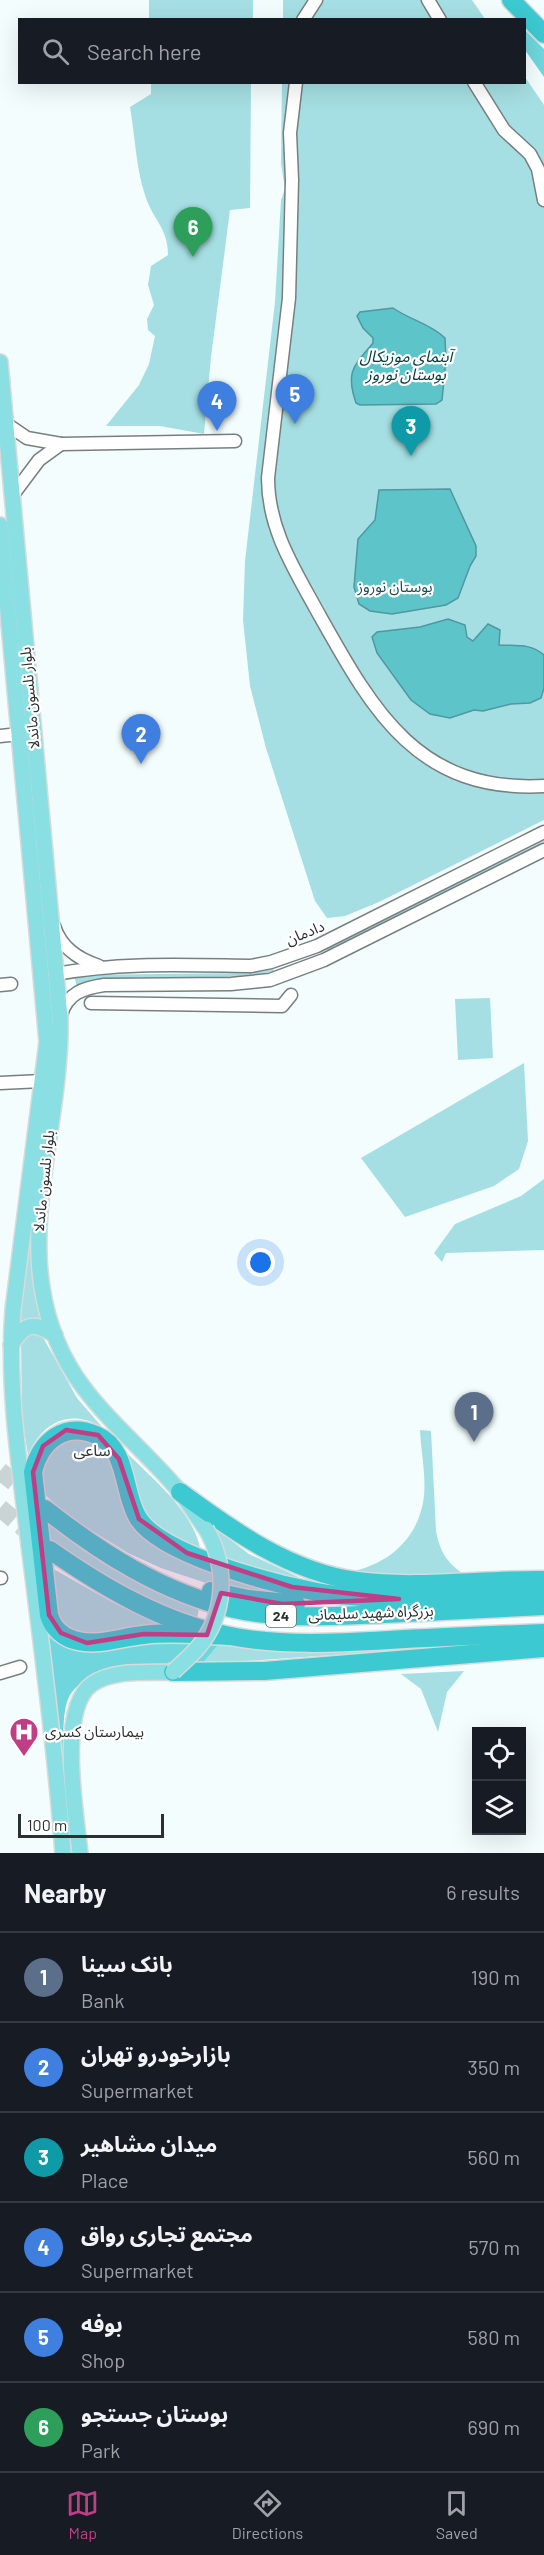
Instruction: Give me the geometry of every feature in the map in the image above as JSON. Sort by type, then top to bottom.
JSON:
[{"type":"highway","points":[[512,0],[544,18]]},
{"type":"highway","points":[[512,0],[544,34]]},
{"type":"highway","points":[[230,1636],[144,1635],[87,1642],[69,1638],[51,1624],[33,1472],[36,1459],[43,1446],[66,1430],[83,1430],[98,1435],[109,1443],[119,1458],[132,1507],[139,1519],[149,1531],[187,1553],[292,1587],[350,1596],[399,1599]]},
{"type":"highway","points":[[180,1492],[266,1550],[325,1575],[358,1582],[397,1583],[544,1580]]},
{"type":"highway","name":"بزرگراه شهید سلیمانی","points":[[45,1509],[105,1553],[176,1590],[203,1600],[259,1614],[348,1616],[544,1606]]},
{"type":"highway","name":"بزرگراه شهید سلیمانی","points":[[50,1550],[87,1576],[122,1595],[195,1626],[230,1636],[289,1642],[357,1642],[544,1633]]},
{"type":"highway","points":[[105,1553],[216,1592],[282,1604],[323,1605],[399,1599],[544,1594]]},
{"type":"highway","points":[[173,1672],[264,1671],[544,1648]]},
{"type":"main road","name":"بلوار نلسون ماندلا","points":[[0,362],[60,1017],[60,1046],[33,1203],[22,1237],[11,1345],[18,1456],[54,1748],[63,1853]]},
{"type":"main road","name":"بلوار نلسون ماندلا","points":[[0,525],[47,1041],[33,1203],[39,1239],[41,1284],[55,1335],[64,1356],[87,1393],[180,1492],[206,1529],[216,1550],[220,1567],[219,1602],[213,1620],[203,1642],[173,1672]]},
{"type":"main road","points":[[47,1041],[50,996],[55,974]]},
{"type":"main road","points":[[22,1237],[31,1232],[39,1239]]},
{"type":"main road","points":[[11,1345],[21,1331],[27,1327],[42,1327],[55,1335]]},
{"type":"main road","points":[[80,1853],[70,1739],[78,1702],[91,1685],[111,1676],[173,1672]]},
{"type":"street","points":[[304,18],[316,0]]},
{"type":"street","points":[[429,0],[439,18]]},
{"type":"street","points":[[296,84],[290,133],[292,180],[289,298],[268,478],[268,502],[277,530],[289,561],[342,658],[362,690],[391,725],[431,760],[466,779],[498,786],[544,786]]},
{"type":"street","points":[[475,84],[504,130],[530,154],[538,169],[544,200]]},
{"type":"street","points":[[5,423],[27,438],[61,444],[236,441]]},
{"type":"street","points":[[12,496],[39,460],[61,444]]},
{"type":"street","points":[[0,736],[19,734]]},
{"type":"street","name":"دادمان","points":[[55,974],[100,966],[154,964],[251,966],[297,953],[317,946],[544,832]]},
{"type":"street","name":"دادمان","points":[[60,1017],[70,997],[95,986],[258,983],[302,969],[544,850]]},
{"type":"street","points":[[49,913],[64,946],[85,961],[100,966]]},
{"type":"street","points":[[297,953],[302,969]]},
{"type":"street","points":[[91,1004],[282,1006],[291,995]]},
{"type":"street","points":[[0,1083],[42,1081]]},
{"type":"street","points":[[0,1673],[20,1667]]},
{"type":"highlighted area","points":[[66,1430],[98,1435],[119,1459],[139,1519],[187,1553],[292,1587],[399,1599],[282,1604],[221,1593],[207,1635],[144,1634],[87,1643],[61,1633],[49,1615],[33,1472],[43,1446]]},
{"type":"green space","points":[[149,0],[253,0],[253,18],[149,18]]},
{"type":"green space","points":[[283,0],[472,0],[484,18],[283,18]]},
{"type":"green space","name":"بوستان نوروز","points":[[526,78],[544,105],[544,820],[379,902],[345,916],[327,918],[315,901],[266,748],[250,686],[243,620],[245,561],[275,302],[281,200],[285,189],[281,164],[282,84],[526,84]]},
{"type":"green space","points":[[151,84],[251,84],[250,208],[230,210],[211,357],[204,434],[160,426],[106,426],[139,385],[149,364],[155,336],[148,330],[147,319],[154,305],[148,285],[151,266],[168,255],[163,230],[148,203],[142,185],[130,107],[151,94]]},
{"type":"green space","points":[[544,841],[544,844],[328,952],[327,949],[369,926]]},
{"type":"green space","points":[[273,969],[274,971],[225,977],[126,978],[77,987],[74,975],[245,973]]},
{"type":"green space","points":[[490,998],[493,1058],[458,1060],[455,999]]},
{"type":"green space","points":[[524,1063],[528,1141],[519,1169],[494,1186],[405,1217],[361,1158]]},
{"type":"green space","points":[[544,1179],[544,1250],[446,1253],[442,1262],[434,1253],[455,1224],[521,1196]]},
{"type":"green space","points":[[32,1244],[35,1247],[37,1302],[42,1315],[41,1319],[26,1321],[18,1328],[28,1249]]},
{"type":"green space","points":[[26,1332],[40,1332],[77,1398],[102,1427],[90,1421],[78,1419],[58,1422],[41,1434],[28,1455],[22,1418],[21,1342]]},
{"type":"green space","points":[[420,1430],[431,1431],[436,1531],[440,1545],[453,1566],[465,1575],[391,1578],[342,1573],[372,1565],[385,1558],[397,1550],[415,1526],[424,1496]]},
{"type":"green space","points":[[86,1438],[105,1454],[116,1470],[128,1514],[291,1596],[287,1599],[209,1584],[161,1568],[128,1553],[71,1518],[43,1493],[40,1486],[45,1451],[61,1440]]},
{"type":"green space","points":[[124,1450],[159,1484],[181,1510],[197,1538],[201,1553],[183,1546],[145,1518]]},
{"type":"green space","points":[[43,1519],[81,1548],[117,1571],[155,1591],[199,1608],[197,1620],[146,1599],[47,1541]]},
{"type":"green space","points":[[215,1528],[249,1554],[311,1583],[228,1562]]},
{"type":"green space","points":[[50,1567],[112,1602],[164,1626],[110,1634],[83,1633],[71,1629],[59,1622]]},
{"type":"green space","points":[[219,1644],[322,1651],[390,1651],[202,1664]]},
{"type":"green space","points":[[464,1671],[447,1692],[438,1732],[421,1689],[401,1674]]},
{"type":"shaded area","points":[[526,31],[544,49],[544,77],[526,51]]},
{"type":"shaded area","points":[[45,1623],[57,1636],[219,1644],[202,1664],[119,1667],[87,1679],[72,1692],[65,1710],[63,1728],[67,1796],[74,1853],[68,1853]]},
{"type":"water","name":"آبنمای موزیکال بوستان نوروز","points":[[393,308],[445,338],[446,360],[442,400],[436,404],[360,405],[356,403],[351,383],[353,370],[373,343],[373,338],[363,328],[357,316],[360,312]]},
{"type":"water","points":[[450,489],[476,546],[476,556],[458,598],[446,605],[392,614],[370,611],[359,604],[354,587],[358,539],[375,520],[379,490]]},
{"type":"water","points":[[448,619],[465,625],[467,637],[473,641],[488,624],[500,630],[499,645],[528,647],[544,655],[544,688],[541,698],[530,703],[511,704],[483,711],[474,710],[450,718],[430,714],[411,700],[377,653],[372,637],[377,632],[420,627]]},
{"type":"tunnel","points":[[0,1471],[33,1498]]},
{"type":"tunnel","points":[[0,1508],[38,1540]]},
{"type":"place","name":"بوستان جستجو","points":[[193,257]]},
{"type":"place","name":"بوفه","points":[[295,424]]},
{"type":"place","name":"مجتمع تجاری رواق","points":[[217,431]]},
{"type":"place","name":"میدان مشاهیر","points":[[411,456]]},
{"type":"place","name":"بازارخودرو تهران","points":[[141,764]]},
{"type":"place","name":"بانک سینا","points":[[474,1442]]},
{"type":"place","name":"بیمارستان کسری","points":[[24,1758]]},
{"type":"district","name":"ساعی","points":[[92,1450]]}]
